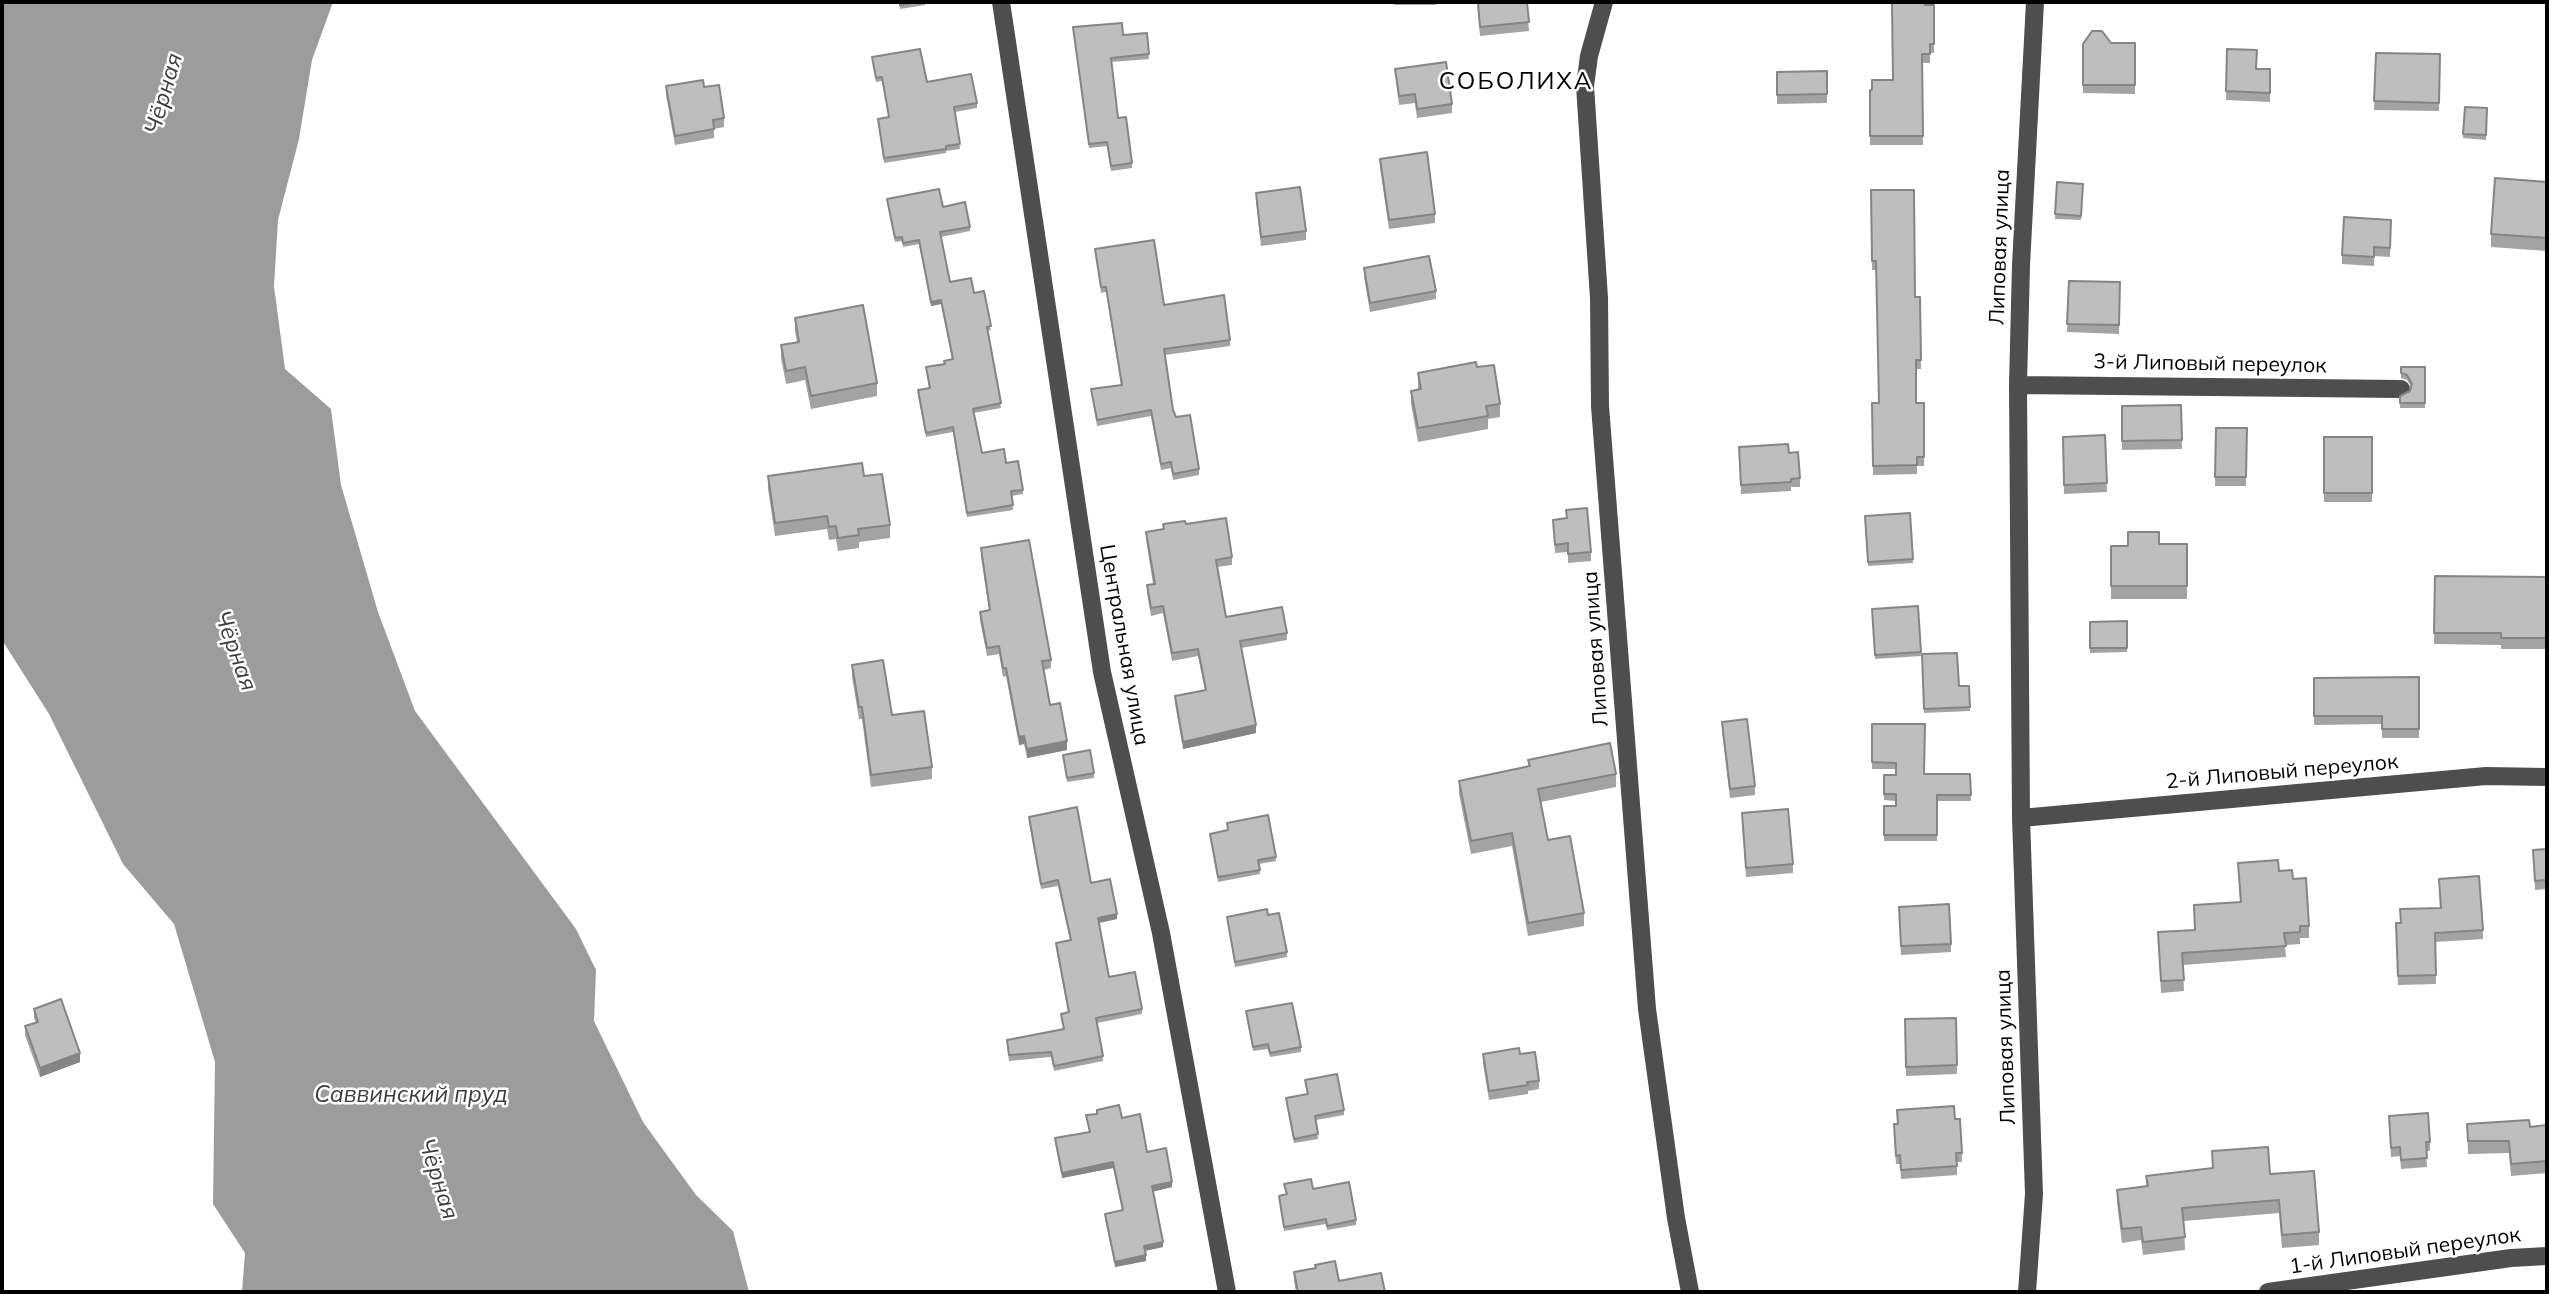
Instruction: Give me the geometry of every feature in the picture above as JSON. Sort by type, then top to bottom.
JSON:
[{"type":"street","name":"Центральная улица","points":[[1001,2],[1102,672],[1161,933],[1227,1292]]},
{"type":"street","name":"Липовая улица","points":[[1604,2],[1589,56],[1585,86],[1599,298],[1600,406],[1647,1009],[1676,1218],[1690,1292]]},
{"type":"street","name":"Липовая улица","points":[[2027,1292],[2034,1194],[2021,818],[2018,385],[2021,265],[2035,2]]},
{"type":"street","name":"3-й Липовый переулок","points":[[2018,385],[2400,389]]},
{"type":"street","name":"2-й Липовый переулок","points":[[2021,818],[2486,776],[2547,777]]},
{"type":"street","name":"1-й Липовый переулок","points":[[2268,1292],[2511,1258],[2547,1256]]},
{"type":"water","name":"Саввинский пруд","points":[[2,2],[333,2],[312,60],[299,139],[278,220],[274,286],[285,369],[331,409],[341,485],[378,612],[415,711],[576,929],[596,970],[594,1021],[643,1122],[696,1195],[733,1231],[749,1292],[242,1292],[245,1253],[213,1204],[215,1062],[174,924],[123,864],[49,714],[2,640]]},
{"type":"building","points":[[1478,2],[1527,2],[1529,22],[1480,27]]},
{"type":"building","points":[[1892,2],[1924,2],[1925,5],[1934,5],[1934,44],[1930,44],[1930,54],[1922,54],[1923,136],[1870,136],[1872,80],[1893,80]]},
{"type":"building","points":[[1122,23],[1123,35],[1147,33],[1149,54],[1111,58],[1118,118],[1126,117],[1132,163],[1111,166],[1107,142],[1089,144],[1073,27]]},
{"type":"building","points":[[2092,31],[2102,31],[2111,43],[2135,43],[2135,85],[2083,85],[2083,44]]},
{"type":"building","points":[[920,49],[927,82],[971,74],[977,103],[954,107],[960,144],[946,146],[946,149],[884,158],[878,119],[889,117],[882,77],[876,78],[872,57]]},
{"type":"building","points":[[2227,49],[2257,50],[2256,69],[2270,69],[2270,93],[2226,91]]},
{"type":"building","points":[[2376,53],[2440,54],[2439,103],[2374,101]]},
{"type":"building","points":[[1446,62],[1452,104],[1417,109],[1415,94],[1399,96],[1395,69]]},
{"type":"building","points":[[1827,71],[1827,94],[1777,95],[1777,72]]},
{"type":"building","points":[[703,80],[704,87],[719,85],[724,118],[713,120],[714,129],[675,136],[666,86]]},
{"type":"building","points":[[2465,107],[2487,108],[2486,135],[2463,134]]},
{"type":"building","points":[[1427,152],[1435,214],[1389,220],[1380,159]]},
{"type":"building","points":[[2495,178],[2547,182],[2547,238],[2491,234]]},
{"type":"building","points":[[2057,182],[2083,184],[2081,216],[2055,214]]},
{"type":"building","points":[[1300,187],[1306,231],[1261,237],[1256,193]]},
{"type":"building","points":[[939,189],[943,207],[965,202],[970,227],[940,232],[950,282],[971,278],[974,293],[984,291],[991,326],[987,327],[1001,403],[973,409],[982,453],[1004,449],[1006,463],[1018,461],[1023,490],[1011,491],[1013,505],[967,513],[953,427],[926,433],[918,390],[930,388],[926,367],[945,364],[944,361],[953,359],[941,300],[931,302],[919,240],[903,243],[902,237],[895,238],[887,199]]},
{"type":"building","points":[[1871,190],[1914,190],[1915,297],[1920,297],[1921,360],[1916,360],[1916,403],[1924,403],[1924,457],[1917,457],[1917,465],[1873,466],[1872,403],[1879,403],[1876,261],[1872,261]]},
{"type":"building","points":[[2344,217],[2391,220],[2390,248],[2374,247],[2374,257],[2342,255]]},
{"type":"building","points":[[1154,240],[1164,305],[1224,295],[1230,340],[1164,349],[1173,410],[1176,417],[1190,415],[1199,469],[1173,474],[1171,462],[1161,464],[1151,410],[1097,420],[1091,389],[1122,385],[1106,287],[1101,287],[1095,249]]},
{"type":"building","points":[[1429,256],[1436,291],[1370,303],[1364,268]]},
{"type":"building","points":[[2069,281],[2120,282],[2119,325],[2067,324]]},
{"type":"building","points":[[863,305],[877,383],[811,396],[805,367],[786,371],[781,345],[799,342],[795,318]]},
{"type":"building","points":[[1476,362],[1477,367],[1494,365],[1500,404],[1486,406],[1488,416],[1418,428],[1411,391],[1421,389],[1418,373]]},
{"type":"building","points":[[2401,367],[2425,367],[2425,403],[2400,403],[2400,396],[2410,391],[2412,384],[2407,375],[2401,373]]},
{"type":"building","points":[[2181,405],[2182,440],[2122,441],[2122,406]]},
{"type":"building","points":[[2216,428],[2247,428],[2246,477],[2215,477]]},
{"type":"building","points":[[2105,435],[2107,483],[2064,485],[2063,437]]},
{"type":"building","points":[[2324,437],[2372,437],[2372,493],[2324,493]]},
{"type":"building","points":[[1788,444],[1789,453],[1798,452],[1800,478],[1791,479],[1791,482],[1741,485],[1739,447]]},
{"type":"building","points":[[862,463],[864,476],[882,474],[890,525],[858,529],[859,535],[838,538],[836,526],[829,527],[827,516],[775,523],[768,476]]},
{"type":"building","points":[[1587,508],[1591,552],[1568,554],[1568,543],[1555,545],[1553,520],[1567,518],[1566,510]]},
{"type":"building","points":[[1910,513],[1913,559],[1868,562],[1865,516]]},
{"type":"building","points":[[1226,518],[1232,557],[1216,560],[1226,617],[1282,607],[1287,633],[1240,641],[1256,725],[1183,742],[1175,696],[1206,690],[1198,649],[1172,653],[1163,606],[1151,608],[1147,585],[1155,584],[1146,532],[1164,529],[1163,524],[1185,521],[1186,524]]},
{"type":"building","points":[[2128,532],[2159,532],[2159,544],[2187,544],[2187,586],[2111,586],[2111,546],[2128,546]]},
{"type":"building","points":[[1029,540],[1051,660],[1042,661],[1050,705],[1060,703],[1067,741],[1027,749],[1024,736],[1019,737],[1006,668],[1003,668],[999,646],[987,648],[980,612],[990,610],[981,548]]},
{"type":"building","points":[[2435,576],[2547,577],[2547,638],[2501,638],[2501,633],[2434,633]]},
{"type":"building","points":[[1918,606],[1921,652],[1875,655],[1872,609]]},
{"type":"building","points":[[2127,621],[2127,648],[2090,648],[2090,622]]},
{"type":"building","points":[[1957,653],[1959,686],[1969,686],[1970,707],[1924,709],[1922,654]]},
{"type":"building","points":[[883,660],[892,715],[924,711],[932,767],[871,775],[862,707],[859,707],[852,665]]},
{"type":"building","points":[[2419,677],[2419,729],[2382,729],[2382,716],[2314,716],[2314,678]]},
{"type":"building","points":[[1747,719],[1755,786],[1730,789],[1722,722]]},
{"type":"building","points":[[1872,724],[1925,724],[1924,774],[1970,774],[1971,795],[1937,795],[1937,835],[1884,835],[1884,806],[1896,806],[1896,794],[1884,794],[1884,775],[1896,775],[1896,763],[1872,762]]},
{"type":"building","points":[[1610,743],[1616,774],[1538,789],[1548,840],[1570,836],[1584,913],[1528,923],[1512,833],[1471,841],[1459,781],[1530,766],[1528,760]]},
{"type":"building","points":[[1090,750],[1094,773],[1067,778],[1063,755]]},
{"type":"building","points":[[1077,807],[1091,883],[1110,879],[1117,914],[1098,918],[1109,977],[1135,972],[1142,1009],[1096,1018],[1103,1056],[1054,1066],[1051,1052],[1009,1055],[1007,1040],[1064,1029],[1061,1014],[1069,1012],[1056,943],[1071,940],[1058,880],[1041,884],[1029,817]]},
{"type":"building","points":[[1788,809],[1793,864],[1746,868],[1742,813]]},
{"type":"building","points":[[1268,815],[1276,857],[1258,860],[1260,870],[1218,877],[1210,834],[1228,830],[1227,823]]},
{"type":"building","points":[[2547,849],[2547,880],[2535,881],[2533,850]]},
{"type":"building","points":[[2278,860],[2279,871],[2292,870],[2293,879],[2306,878],[2309,926],[2300,926],[2300,932],[2284,933],[2286,946],[2182,953],[2184,980],[2161,981],[2158,932],[2195,930],[2194,905],[2241,902],[2238,863]]},
{"type":"building","points":[[2479,876],[2483,930],[2435,933],[2436,975],[2398,976],[2396,923],[2401,923],[2400,909],[2441,908],[2439,879]]},
{"type":"building","points":[[1949,904],[1951,944],[1901,946],[1899,907]]},
{"type":"building","points":[[1267,909],[1268,915],[1279,913],[1287,952],[1235,962],[1227,917]]},
{"type":"building","points":[[61,999],[80,1053],[40,1068],[25,1026],[38,1022],[34,1009]]},
{"type":"building","points":[[1292,1003],[1301,1047],[1270,1053],[1268,1044],[1253,1047],[1246,1011]]},
{"type":"building","points":[[1956,1018],[1957,1065],[1906,1067],[1905,1019]]},
{"type":"building","points":[[1519,1048],[1520,1054],[1535,1052],[1539,1081],[1489,1091],[1483,1054]]},
{"type":"building","points":[[1337,1074],[1344,1110],[1315,1116],[1318,1134],[1294,1139],[1286,1098],[1308,1094],[1305,1080]]},
{"type":"building","points":[[1119,1105],[1122,1118],[1140,1114],[1147,1152],[1166,1148],[1172,1182],[1152,1186],[1163,1242],[1144,1246],[1146,1255],[1115,1262],[1105,1214],[1123,1210],[1113,1162],[1062,1173],[1055,1138],[1090,1132],[1086,1115],[1097,1114],[1097,1110]]},
{"type":"building","points":[[1954,1106],[1955,1119],[1960,1119],[1962,1153],[1956,1153],[1957,1166],[1901,1170],[1900,1155],[1896,1156],[1894,1124],[1898,1124],[1897,1110]]},
{"type":"building","points":[[2428,1113],[2430,1142],[2426,1142],[2427,1158],[2401,1160],[2400,1147],[2391,1148],[2389,1116]]},
{"type":"building","points":[[2529,1120],[2530,1127],[2547,1125],[2547,1161],[2511,1164],[2509,1141],[2468,1141],[2467,1124]]},
{"type":"building","points":[[2268,1147],[2270,1174],[2314,1171],[2319,1232],[2282,1235],[2279,1200],[2182,1208],[2185,1237],[2143,1242],[2141,1227],[2122,1229],[2117,1190],[2148,1186],[2146,1176],[2213,1168],[2212,1151]]},
{"type":"building","points":[[1311,1179],[1313,1189],[1349,1182],[1356,1220],[1327,1226],[1326,1219],[1284,1227],[1279,1196],[1287,1194],[1284,1184]]},
{"type":"building","points":[[1335,1261],[1339,1281],[1381,1273],[1385,1292],[1298,1292],[1294,1272]]},
{"type":"district","name":"СОБОЛИХА","points":[[1516,82]]},
{"type":"water label","name":"Чёрная","points":[[164,94]]},
{"type":"water label","name":"Чёрная","points":[[235,651]]},
{"type":"water label","name":"Чёрная","points":[[438,1179]]}]
